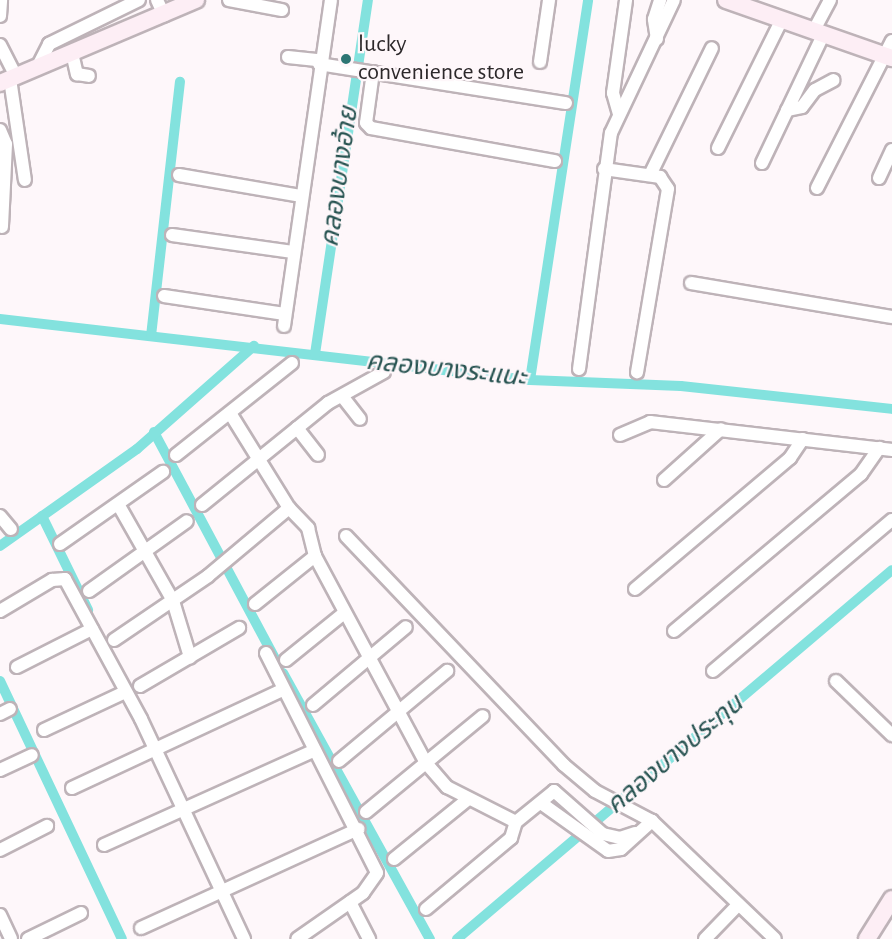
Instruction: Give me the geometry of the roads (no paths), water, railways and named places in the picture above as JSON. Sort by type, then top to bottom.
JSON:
[{"type":"street","points":[[0,16],[1,0]]},
{"type":"street","points":[[38,66],[49,44],[139,0]]},
{"type":"street","points":[[8,79],[72,53],[161,8],[196,0]]},
{"type":"street","points":[[229,0],[282,10]]},
{"type":"street","points":[[165,296],[285,320],[319,62],[331,0]]},
{"type":"street","points":[[540,62],[549,0]]},
{"type":"street","points":[[619,114],[613,93],[626,0]]},
{"type":"street","points":[[657,39],[654,19],[660,0]]},
{"type":"street","points":[[579,369],[604,169],[619,114],[674,0]]},
{"type":"street","points":[[726,0],[763,6],[782,20],[818,34],[890,51],[817,188]]},
{"type":"street","points":[[762,163],[788,110],[830,0]]},
{"type":"street","points":[[718,148],[782,20]]},
{"type":"street","points":[[0,45],[25,180]]},
{"type":"street","points":[[650,175],[712,48]]},
{"type":"street","points":[[72,53],[77,74],[89,76]]},
{"type":"street","points":[[288,57],[566,103]]},
{"type":"street","points":[[362,70],[366,123],[371,129],[555,161]]},
{"type":"street","points":[[788,110],[802,106],[815,90],[834,80]]},
{"type":"street","points":[[0,130],[6,144],[2,227]]},
{"type":"street","points":[[879,178],[892,150]]},
{"type":"street","points":[[604,169],[650,175],[666,181],[668,189],[637,372]]},
{"type":"street","points":[[179,175],[300,196]]},
{"type":"street","points":[[172,235],[293,252]]},
{"type":"street","points":[[691,283],[892,316]]},
{"type":"street","points":[[176,455],[292,363]]},
{"type":"street","points":[[202,505],[297,428],[342,396],[384,372]]},
{"type":"street","points":[[342,396],[360,419]]},
{"type":"street","points":[[230,413],[289,508],[308,528],[315,556],[426,764],[447,787],[516,822]]},
{"type":"street","points":[[620,435],[643,421],[892,450]]},
{"type":"street","points":[[297,428],[318,455]]},
{"type":"street","points":[[664,480],[721,429]]},
{"type":"street","points":[[635,589],[774,472],[803,439]]},
{"type":"street","points":[[674,632],[861,474],[879,448]]},
{"type":"street","points":[[60,544],[163,472]]},
{"type":"street","points":[[118,504],[148,550],[173,601],[190,657]]},
{"type":"street","points":[[114,640],[208,576],[289,508]]},
{"type":"street","points":[[0,516],[11,529]]},
{"type":"street","points":[[713,670],[892,520]]},
{"type":"street","points":[[88,591],[187,521]]},
{"type":"street","points":[[346,536],[564,765],[613,800],[652,821],[775,939]]},
{"type":"street","points":[[255,604],[315,556]]},
{"type":"street","points":[[0,611],[60,577],[72,587],[244,939]]},
{"type":"street","points":[[286,660],[344,613]]},
{"type":"street","points":[[313,705],[406,627]]},
{"type":"street","points":[[140,686],[239,628]]},
{"type":"street","points":[[17,667],[92,629]]},
{"type":"street","points":[[266,653],[282,690],[358,829],[377,873],[350,903],[297,939]]},
{"type":"street","points":[[339,761],[447,671]]},
{"type":"street","points":[[836,681],[892,735]]},
{"type":"street","points":[[72,788],[282,690]]},
{"type":"street","points":[[44,730],[125,692]]},
{"type":"street","points":[[366,812],[483,716]]},
{"type":"street","points":[[104,845],[182,813],[315,750]]},
{"type":"street","points":[[0,770],[32,755]]},
{"type":"street","points":[[426,909],[511,837],[516,822],[554,791],[580,818],[603,834],[620,838],[643,831]]},
{"type":"street","points":[[394,859],[468,799]]},
{"type":"street","points":[[541,802],[594,844],[621,849],[652,821]]},
{"type":"street","points":[[560,815],[570,806]]},
{"type":"street","points":[[0,850],[47,826]]},
{"type":"street","points":[[141,928],[223,893],[358,829]]},
{"type":"street","points":[[869,938],[892,899]]},
{"type":"street","points":[[350,903],[369,939]]},
{"type":"street","points":[[705,939],[738,905]]},
{"type":"street","points":[[28,939],[81,913]]},
{"type":"street","points":[[0,915],[11,939]]},
{"type":"waterway","name":"คลองบางอ้าย","points":[[315,354],[368,0]]},
{"type":"waterway","points":[[530,380],[588,0]]},
{"type":"waterway","points":[[151,336],[180,82]]},
{"type":"waterway","name":"คลองบางระแนะ","points":[[0,319],[530,380],[681,386],[892,409]]},
{"type":"waterway","points":[[0,546],[137,449],[254,346]]},
{"type":"waterway","points":[[154,432],[275,659]]},
{"type":"waterway","points":[[42,516],[88,610]]},
{"type":"waterway","name":"คลองบางประทุน","points":[[457,939],[892,570]]},
{"type":"waterway","points":[[283,673],[430,939]]},
{"type":"waterway","points":[[0,681],[122,939]]},
{"type":"place","name":"lucky convenience store","points":[[346,59]]}]
